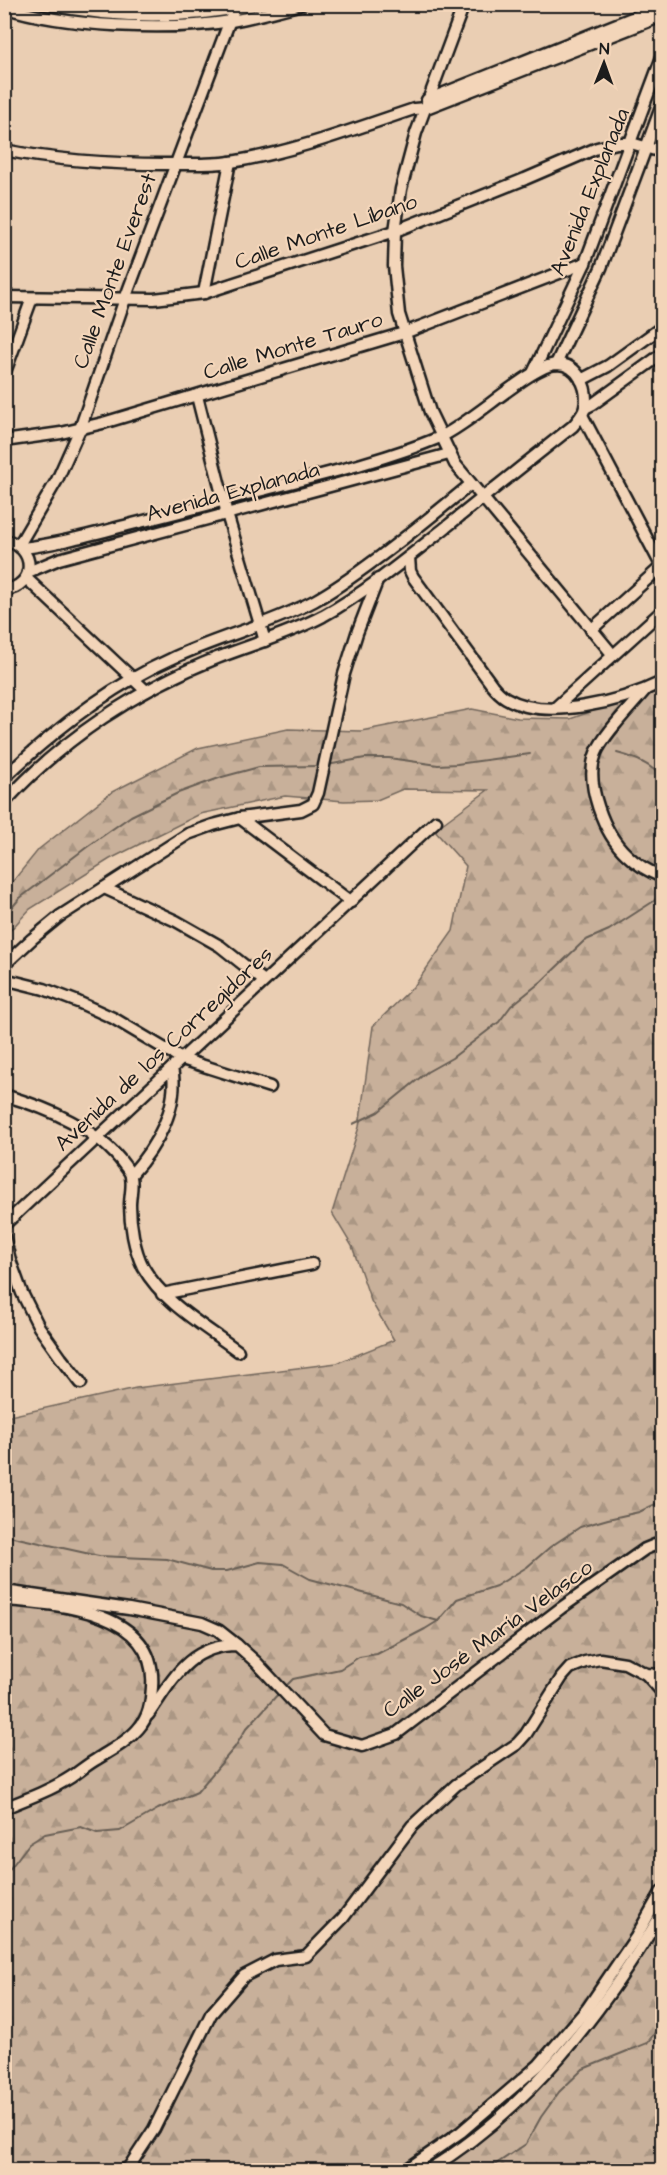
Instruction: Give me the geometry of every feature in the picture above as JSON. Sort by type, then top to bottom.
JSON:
[{"type":"street","points":[[45,4],[89,12],[170,20],[260,4]]},
{"type":"street","points":[[7,10],[72,21],[230,21],[302,4]]},
{"type":"street","points":[[464,4],[416,133],[401,189],[395,231],[396,292],[404,333],[430,412],[449,454],[462,475],[484,497],[591,630],[614,655]]},
{"type":"street","points":[[4,150],[118,163],[175,164],[230,162],[288,150],[414,109],[663,6]]},
{"type":"street","name":"Calle Monte Everest","points":[[20,546],[57,480],[80,429],[125,299],[235,7]]},
{"type":"street","points":[[428,103],[663,15]]},
{"type":"street","name":"Avenida Explanada","points":[[20,546],[54,544],[365,462],[441,436],[464,424],[533,373],[585,263],[663,57]]},
{"type":"street","name":"Avenida Explanada","points":[[556,364],[601,268],[663,105]]},
{"type":"street","name":"Calle Monte Líbano","points":[[4,297],[154,299],[204,293],[395,231],[597,148],[617,142],[631,143],[663,152]]},
{"type":"street","points":[[204,293],[230,162]]},
{"type":"street","name":"Calle Monte Tauro","points":[[4,441],[80,429],[404,333],[585,263]]},
{"type":"street","points":[[4,375],[32,298]]},
{"type":"street","points":[[582,380],[609,366],[663,327]]},
{"type":"street","points":[[4,802],[59,751],[94,724],[146,692],[217,658],[322,616],[378,579],[409,557],[573,426],[583,411],[663,354]]},
{"type":"street","points":[[533,373],[545,366],[567,365],[576,371],[582,380],[585,393],[583,411],[662,567],[591,630]]},
{"type":"street","points":[[197,396],[223,501],[265,640]]},
{"type":"street","name":"Avenida Explanada","points":[[4,590],[15,587],[27,575],[59,559],[449,454]]},
{"type":"street","points":[[4,778],[75,716],[134,678],[187,651],[312,602],[351,579],[471,484]]},
{"type":"street","points":[[4,540],[20,546],[28,557],[27,575],[146,692]]},
{"type":"street","points":[[409,557],[413,577],[504,697],[519,704],[537,708],[555,708],[600,703],[645,690],[663,682]]},
{"type":"street","points":[[4,965],[60,916],[188,834],[240,818],[301,810],[313,804],[318,793],[332,724],[354,644],[378,579]]},
{"type":"street","points":[[555,708],[663,611]]},
{"type":"street","points":[[645,690],[597,751],[592,767],[592,780],[596,798],[611,836],[626,855],[644,868],[663,877]]},
{"type":"street","points":[[240,818],[351,902]]},
{"type":"street","name":"Avenida de los Corregidores","points":[[4,1225],[436,821]]},
{"type":"street","points":[[104,888],[176,921],[220,946],[264,981]]},
{"type":"street","points":[[4,979],[44,989],[78,1002],[113,1018],[182,1059],[270,1087]]},
{"type":"street","points":[[131,1175],[146,1158],[159,1136],[170,1108],[175,1082],[172,1068]]},
{"type":"street","points":[[4,1095],[31,1103],[68,1120],[97,1138],[117,1155],[131,1175],[130,1217],[133,1237],[142,1265],[162,1294],[238,1351]]},
{"type":"street","points":[[4,1236],[22,1293],[39,1327],[81,1383]]},
{"type":"street","points":[[162,1294],[312,1264]]},
{"type":"street","name":"Calle José María Velasco","points":[[4,1591],[191,1620],[218,1630],[261,1667],[324,1734],[362,1746],[396,1734],[561,1608],[645,1550],[663,1542]]},
{"type":"street","points":[[4,1600],[90,1613],[109,1619],[126,1629],[138,1639],[151,1665],[153,1678],[148,1715]]},
{"type":"street","points":[[4,1808],[70,1778],[121,1744],[138,1730],[184,1666],[197,1654],[222,1645],[237,1645]]},
{"type":"street","points":[[124,2170],[129,2167],[154,2129],[211,2014],[244,1976],[275,1960],[306,1956],[343,1918],[411,1826],[456,1785],[517,1744],[570,1668],[600,1659],[625,1663],[646,1674],[663,1692]]},
{"type":"street","points":[[646,1674],[663,1675]]},
{"type":"street","points":[[406,2170],[461,2132],[539,2065],[587,2008],[636,1937],[663,1891]]},
{"type":"street","points":[[428,2170],[465,2145],[520,2099],[551,2067],[600,2007],[663,1913]]},
{"type":"green space","points":[[662,687],[662,2170],[5,2170],[5,1417],[136,1388],[337,1363],[394,1340],[371,1301],[352,1246],[332,1213],[359,1127],[373,1026],[415,985],[453,931],[466,866],[434,830],[488,790],[403,789],[377,800],[344,801],[285,796],[200,814],[110,859],[30,909],[5,936],[5,891],[39,849],[112,792],[198,748],[288,729],[361,731],[472,709],[518,718],[570,719]]},
{"type":"waterway","points":[[617,753],[641,762],[662,777]]},
{"type":"waterway","points":[[327,765],[365,758],[389,758],[438,765],[457,764],[530,754]]},
{"type":"waterway","points":[[4,917],[20,898],[87,847],[131,816],[178,793],[259,767],[319,766]]},
{"type":"waterway","points":[[353,1124],[378,1112],[427,1072],[452,1058],[499,1022],[511,1006],[542,981],[584,941],[609,930],[654,901],[662,890]]},
{"type":"waterway","points":[[285,1687],[293,1679],[340,1669],[359,1657],[377,1654],[425,1629],[438,1621],[457,1599],[496,1586],[527,1567],[550,1547],[580,1527],[639,1512],[662,1501]]},
{"type":"waterway","points":[[4,1535],[99,1556],[167,1559],[211,1571],[227,1571],[260,1562],[283,1564],[310,1579],[401,1603],[421,1616],[438,1621]]},
{"type":"waterway","points":[[4,1871],[9,1870],[29,1844],[45,1834],[81,1827],[97,1833],[120,1831],[158,1809],[197,1792],[235,1747],[246,1729],[279,1693]]},
{"type":"waterway","points":[[487,2170],[526,2144],[541,2117],[559,2092],[583,2069],[647,2043],[662,2024]]}]
